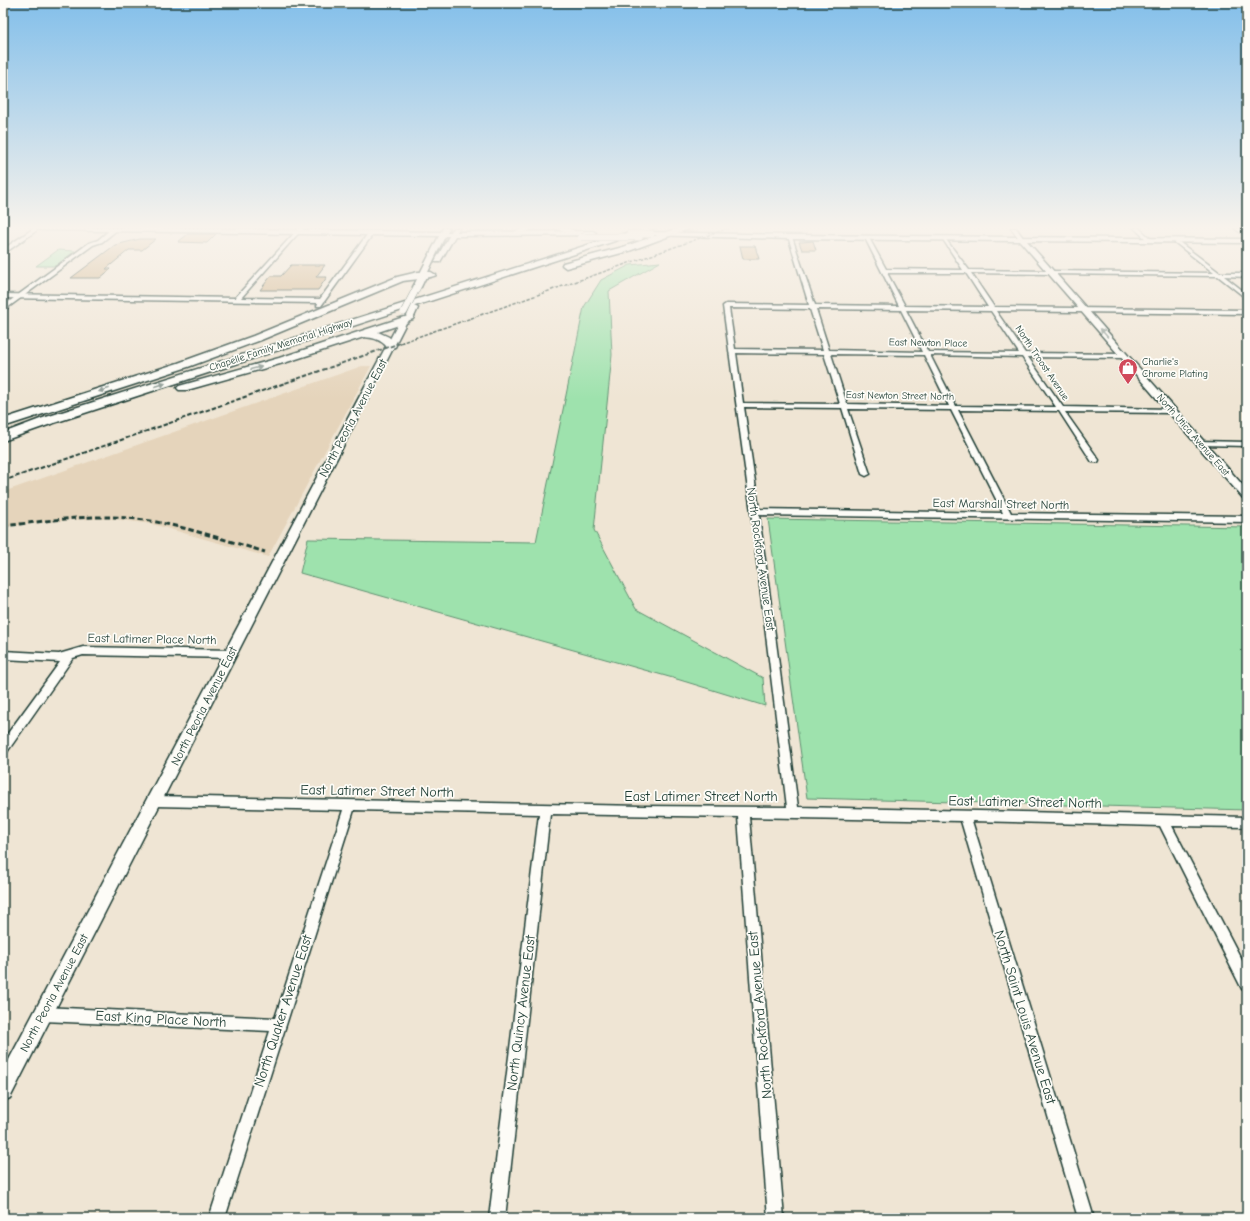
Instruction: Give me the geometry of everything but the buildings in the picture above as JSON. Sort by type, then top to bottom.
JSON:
[{"type":"highway","points":[[181,366],[265,336],[386,285]]},
{"type":"highway","name":"Chapelle Family Memorial Highway","points":[[3,423],[433,285]]},
{"type":"highway","name":"Chapelle Family Memorial Highway","points":[[3,437],[59,417],[473,285]]},
{"type":"highway","points":[[423,300],[484,285]]},
{"type":"highway","points":[[3,442],[146,397],[277,362],[362,334],[404,316]]},
{"type":"highway","points":[[362,334],[380,335],[385,337],[391,345]]},
{"type":"main road","name":"North Peoria Avenue East","points":[[3,1091],[391,345],[419,285]]},
{"type":"main road","name":"North Peoria Avenue East","points":[[404,316],[410,317],[424,285]]},
{"type":"main road","name":"North Utica Avenue East","points":[[1062,285],[1247,496]]},
{"type":"street","points":[[3,309],[36,285]]},
{"type":"street","points":[[237,299],[250,285]]},
{"type":"street","points":[[318,306],[333,285]]},
{"type":"street","points":[[806,285],[866,474]]},
{"type":"street","points":[[892,285],[952,407],[1009,516]]},
{"type":"street","name":"North Troost Avenue","points":[[976,285],[1095,460]]},
{"type":"street","points":[[1232,285],[1247,297]]},
{"type":"street","points":[[3,296],[322,301]]},
{"type":"street","name":"North Rockford Avenue East","points":[[793,812],[755,512],[726,306],[813,307]]},
{"type":"street","points":[[813,307],[1247,312]]},
{"type":"street","name":"East Newton Place","points":[[732,351],[1124,356]]},
{"type":"street","name":"East Newton Street North","points":[[740,405],[1060,408],[1172,411]]},
{"type":"street","points":[[1200,443],[1247,444]]},
{"type":"street","name":"East Marshall Street North","points":[[755,512],[1247,519]]},
{"type":"street","name":"East Latimer Place North","points":[[3,655],[59,658],[83,651],[231,654]]},
{"type":"street","points":[[3,749],[70,655]]},
{"type":"street","name":"East Latimer Street North","points":[[155,801],[545,809],[793,812],[1247,822]]},
{"type":"street","name":"North Quaker Avenue East","points":[[217,1218],[350,805]]},
{"type":"street","name":"North Quincy Avenue East","points":[[497,1218],[545,809]]},
{"type":"street","name":"North Rockford Avenue East","points":[[743,812],[776,1218]]},
{"type":"street","name":"North Saint Louis Avenue East","points":[[965,816],[1086,1218]]},
{"type":"street","points":[[1163,820],[1247,984]]},
{"type":"street","name":"East King Place North","points":[[43,1014],[279,1026]]},
{"type":"shaded area","points":[[362,366],[371,366],[268,557],[152,524],[113,519],[57,521],[3,527],[3,492]]},
{"type":"green space","points":[[598,285],[620,285],[609,291],[612,355],[594,530],[636,609],[763,678],[765,706],[680,680],[300,573],[308,539],[536,542],[584,307]]},
{"type":"green space","points":[[768,519],[1247,527],[1247,810],[807,798]]},
{"type":"railway","points":[[400,343],[566,285]]},
{"type":"railway","points":[[3,481],[403,342]]},
{"type":"railway","points":[[3,526],[85,517],[132,518],[171,525],[265,552]]},
{"type":"place","name":"Charlie's Chrome Plating","points":[[1128,385]]}]
